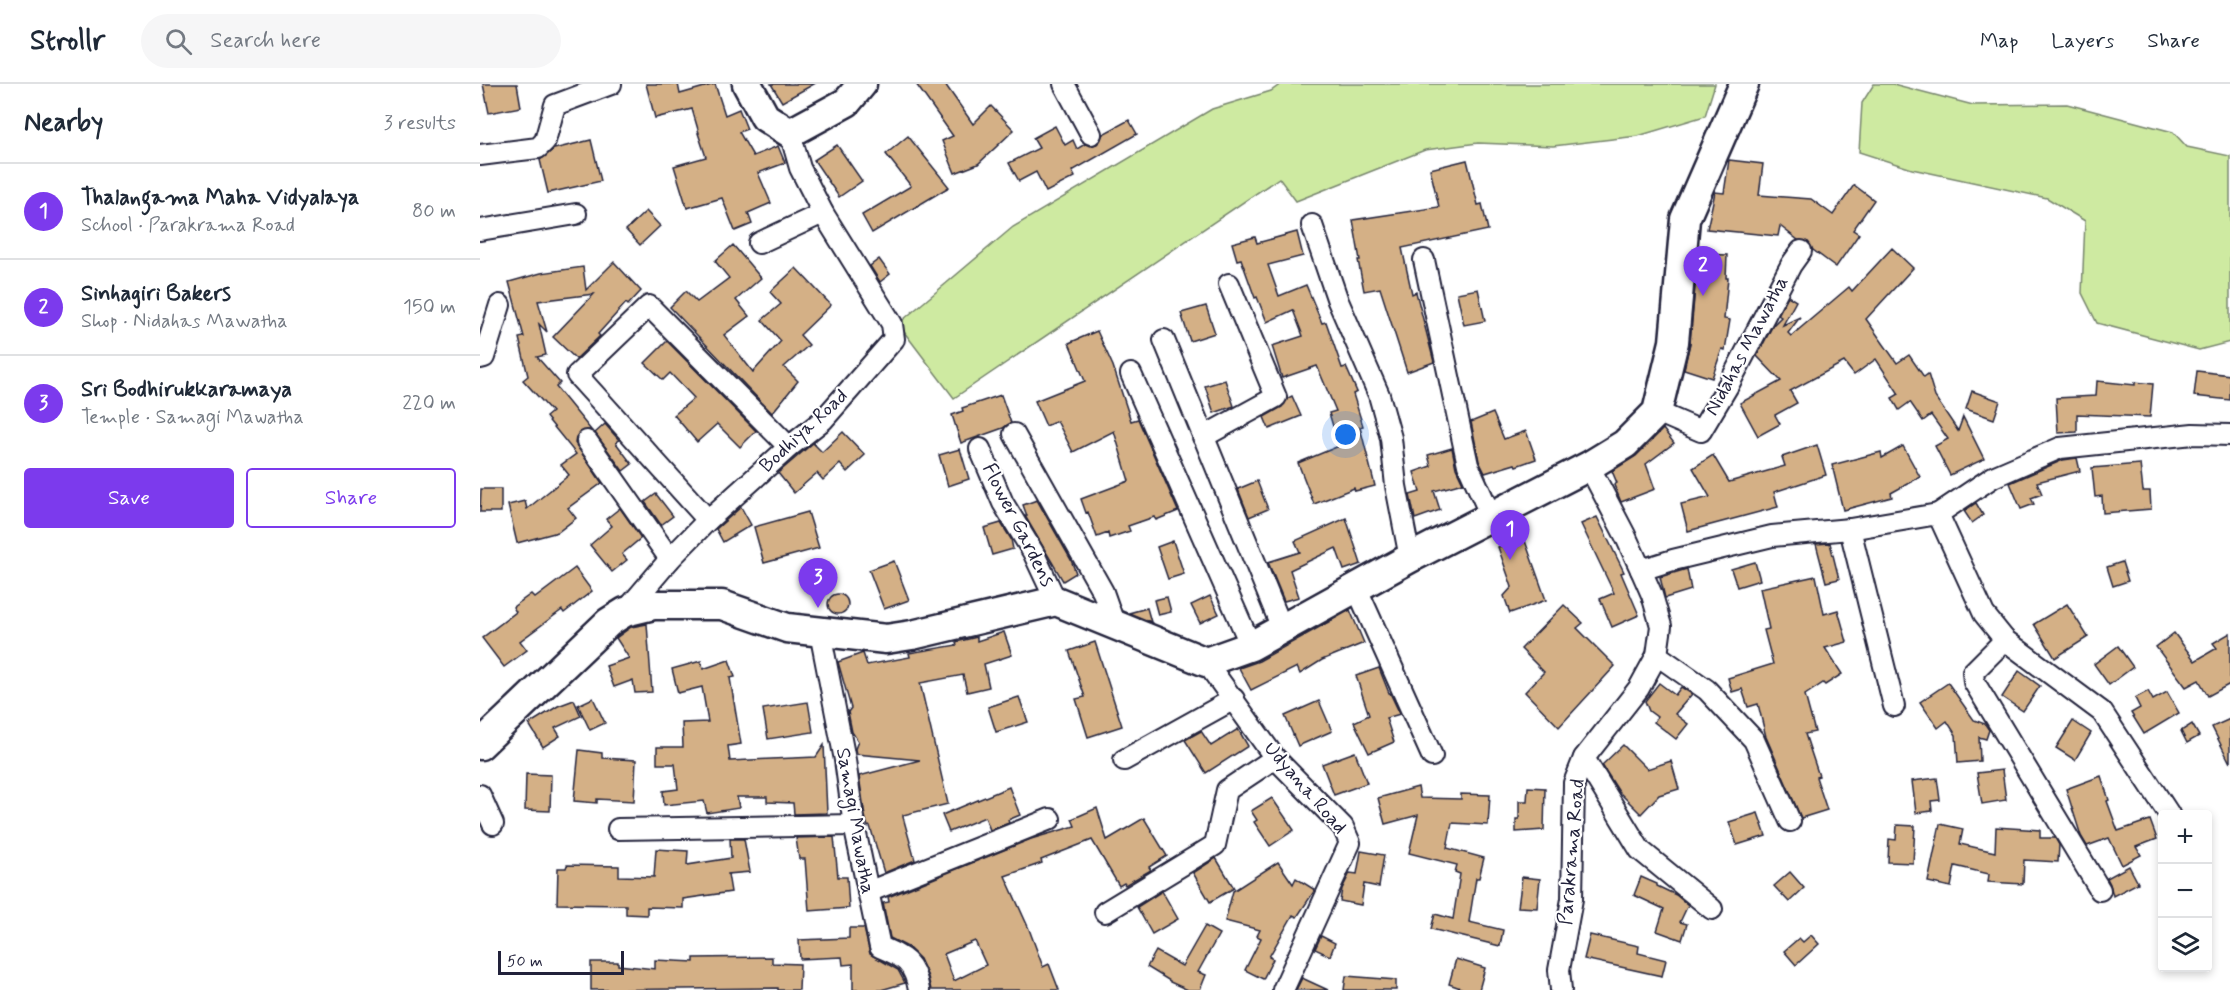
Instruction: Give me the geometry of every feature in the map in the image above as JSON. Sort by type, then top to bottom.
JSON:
[{"type":"street","points":[[480,155],[538,148],[545,141],[555,105],[591,88],[611,84]]},
{"type":"street","points":[[747,84],[765,117],[790,133],[847,102],[862,84]]},
{"type":"street","points":[[1064,84],[1091,134]]},
{"type":"street","points":[[480,745],[609,622],[625,612],[654,605],[722,604],[787,628],[886,639],[1056,601],[1206,662],[1251,646],[1410,558],[1589,466],[1625,444],[1658,412],[1674,342],[1685,219],[1744,84]]},
{"type":"street","name":"Bodhiya Road","points":[[625,612],[670,558],[708,520],[822,420],[894,339],[892,324],[823,213],[800,168],[790,133]]},
{"type":"street","points":[[759,243],[823,213]]},
{"type":"street","points":[[480,231],[576,214]]},
{"type":"street","points":[[1312,225],[1338,301],[1379,395],[1391,438],[1396,486],[1410,558]]},
{"type":"street","name":"Nidahas Mawatha","points":[[1658,412],[1701,431],[1729,384],[1791,265],[1801,251]]},
{"type":"street","points":[[1424,260],[1468,465],[1491,516]]},
{"type":"street","points":[[1203,437],[1276,397],[1229,284]]},
{"type":"street","points":[[480,358],[484,357],[500,305]]},
{"type":"street","points":[[708,520],[576,375],[649,306],[789,447]]},
{"type":"street","points":[[1164,339],[1282,628]]},
{"type":"street","points":[[1131,374],[1251,646]]},
{"type":"street","points":[[1014,434],[1103,592],[1116,626]]},
{"type":"street","points":[[1641,570],[1772,536],[1851,528],[1938,514],[1993,477],[2060,448],[2193,434],[2230,435]]},
{"type":"street","points":[[587,441],[670,558]]},
{"type":"street","name":"Flower Gardens","points":[[980,448],[1003,503],[1034,552],[1056,601]]},
{"type":"street","name":"Parakrama Road","points":[[1561,990],[1559,970],[1572,899],[1574,783],[1584,758],[1639,688],[1657,655],[1661,626],[1652,595],[1641,570],[1589,466]]},
{"type":"street","points":[[1938,514],[1984,614],[2005,640],[2102,712],[2166,810]]},
{"type":"street","points":[[1851,528],[1894,706]]},
{"type":"street","points":[[1357,589],[1432,756]]},
{"type":"street","name":"Samagi Mawatha","points":[[820,632],[845,760],[854,825],[880,947],[904,957],[916,974],[920,990]]},
{"type":"street","points":[[2005,640],[1973,672],[1974,682],[2100,890]]},
{"type":"street","points":[[1657,655],[1707,690],[1754,740],[1790,820]]},
{"type":"street","name":"Udyana Road","points":[[1206,662],[1275,758],[1343,827],[1350,843],[1283,990]]},
{"type":"street","points":[[1124,760],[1234,699]]},
{"type":"street","points":[[1105,912],[1215,845],[1227,790],[1275,758]]},
{"type":"street","points":[[1584,758],[1640,850],[1712,909]]},
{"type":"street","points":[[480,795],[493,824]]},
{"type":"street","points":[[868,892],[1050,819]]},
{"type":"street","points":[[618,829],[854,825]]},
{"type":"green space","points":[[1281,84],[1715,84],[1705,116],[1638,136],[1553,146],[1478,143],[1425,150],[1296,201],[1279,178],[954,398],[898,324],[1013,227],[1212,109],[1271,91]]},
{"type":"green space","points":[[1874,84],[1893,84],[1973,105],[2067,104],[2173,132],[2187,147],[2230,156],[2230,342],[2199,350],[2097,323],[2082,293],[2085,221],[2047,198],[1912,169],[1859,152],[1862,103]]},
{"type":"building","points":[[483,84],[517,84],[521,107],[489,113]]},
{"type":"building","points":[[646,84],[678,84],[680,94],[715,84],[725,115],[739,109],[747,129],[739,132],[753,156],[778,146],[785,163],[758,173],[771,203],[748,213],[752,224],[735,231],[722,198],[687,208],[674,166],[706,157],[692,109],[655,118]]},
{"type":"building","points":[[771,84],[814,84],[782,102]]},
{"type":"building","points":[[916,84],[945,84],[973,124],[991,106],[1014,130],[978,164],[955,173],[942,141],[953,136]]},
{"type":"building","points":[[1129,120],[1137,134],[1072,171],[1075,177],[1046,192],[1036,172],[1019,181],[1009,163],[1039,148],[1033,138],[1055,126],[1065,145],[1073,140],[1077,149],[1085,144],[1091,146],[1097,144],[1103,134]]},
{"type":"building","points":[[908,136],[949,187],[872,233],[862,215],[911,186],[886,154]]},
{"type":"building","points":[[591,140],[601,181],[548,193],[540,160],[554,149]]},
{"type":"building","points":[[837,145],[862,181],[839,197],[814,160]]},
{"type":"building","points":[[1467,160],[1478,205],[1482,204],[1488,230],[1402,248],[1412,294],[1416,292],[1434,362],[1407,372],[1380,288],[1364,291],[1353,220],[1439,207],[1430,169]]},
{"type":"building","points":[[1729,160],[1763,164],[1759,195],[1811,199],[1833,215],[1854,185],[1874,200],[1853,230],[1859,234],[1836,267],[1813,250],[1808,242],[1798,240],[1780,226],[1778,236],[1707,229],[1715,192],[1724,193]]},
{"type":"building","points":[[646,211],[660,226],[640,245],[626,230]]},
{"type":"building","points":[[1297,232],[1303,256],[1268,265],[1279,296],[1306,285],[1322,323],[1326,322],[1342,368],[1346,367],[1357,392],[1353,394],[1363,426],[1360,427],[1375,486],[1355,491],[1354,488],[1314,504],[1298,463],[1339,446],[1329,413],[1336,411],[1317,366],[1282,378],[1272,346],[1303,336],[1293,310],[1267,322],[1257,297],[1255,298],[1241,259],[1237,260],[1232,243],[1255,237],[1257,243]]},
{"type":"building","points":[[733,245],[761,278],[736,300],[749,316],[724,335],[753,372],[781,341],[762,320],[781,304],[770,292],[796,268],[831,305],[800,335],[809,345],[784,367],[798,381],[772,413],[670,307],[686,291],[697,302],[729,278],[715,261]]},
{"type":"building","points":[[1892,248],[1913,268],[1866,319],[1897,363],[1909,355],[1924,377],[1928,374],[1935,397],[1958,431],[1963,417],[1984,459],[1950,475],[1935,446],[1948,439],[1931,415],[1923,421],[1910,402],[1899,410],[1892,398],[1899,394],[1876,359],[1854,375],[1844,362],[1790,391],[1797,403],[1775,415],[1780,424],[1758,436],[1740,403],[1781,381],[1757,356],[1773,325],[1781,317],[1778,315],[1788,296],[1796,301],[1783,325],[1800,317],[1788,333],[1791,336],[1849,287],[1852,291]]},
{"type":"building","points":[[1698,254],[1727,255],[1726,278],[1728,278],[1724,319],[1730,320],[1725,350],[1722,349],[1712,378],[1684,369],[1690,343]]},
{"type":"building","points":[[879,259],[890,274],[880,282],[870,266]]},
{"type":"building","points":[[614,262],[641,291],[628,305],[626,303],[598,334],[600,336],[576,359],[553,337],[594,294],[538,301],[547,332],[539,324],[546,355],[537,357],[560,383],[556,387],[591,430],[580,432],[575,443],[602,483],[568,508],[576,518],[558,532],[517,543],[508,505],[525,501],[527,509],[569,475],[561,465],[576,454],[546,417],[552,412],[523,380],[528,376],[519,338],[524,337],[509,282],[541,273],[583,267],[586,290]]},
{"type":"building","points":[[1478,289],[1485,321],[1464,325],[1457,293]]},
{"type":"building","points":[[1206,306],[1215,333],[1190,341],[1181,313]]},
{"type":"building","points":[[1097,331],[1113,366],[1131,421],[1138,419],[1178,511],[1156,520],[1154,517],[1128,526],[1130,531],[1109,538],[1108,533],[1097,537],[1081,499],[1129,481],[1114,431],[1073,452],[1057,421],[1046,426],[1035,401],[1085,381],[1069,343]]},
{"type":"building","points":[[667,341],[756,431],[740,447],[717,424],[697,442],[674,415],[694,398],[670,373],[663,380],[645,363]]},
{"type":"building","points":[[2197,371],[2230,375],[2230,400],[2194,396]]},
{"type":"building","points":[[1225,380],[1234,406],[1214,413],[1205,386]]},
{"type":"building","points":[[2097,381],[2135,385],[2135,382],[2153,384],[2150,417],[2077,414],[2077,432],[2058,433],[2056,398],[2096,396]]},
{"type":"building","points":[[1972,391],[2000,401],[1994,419],[1966,409]]},
{"type":"building","points":[[1001,395],[1011,423],[961,443],[952,415],[963,411],[962,408]]},
{"type":"building","points":[[1292,396],[1301,416],[1269,429],[1264,417],[1282,407]]},
{"type":"building","points":[[1493,413],[1504,439],[1526,431],[1536,459],[1485,473],[1479,461],[1471,422]]},
{"type":"building","points":[[605,424],[619,440],[616,443],[632,464],[623,471],[595,433]]},
{"type":"building","points":[[1663,429],[1674,443],[1646,464],[1655,489],[1621,502],[1614,485],[1617,483],[1612,471],[1636,456]]},
{"type":"building","points":[[843,432],[865,455],[847,472],[840,464],[823,480],[817,473],[794,493],[778,473],[813,443],[822,452]]},
{"type":"building","points":[[1817,445],[1826,475],[1774,492],[1778,507],[1688,531],[1681,504],[1710,497],[1693,468],[1713,455],[1729,482],[1785,466],[1782,457]]},
{"type":"building","points":[[1903,446],[1920,477],[1891,493],[1892,497],[1843,510],[1832,465],[1881,452],[1882,458]]},
{"type":"building","points":[[1452,448],[1456,468],[1463,483],[1434,491],[1440,510],[1415,519],[1410,495],[1420,492],[1414,472],[1431,466],[1428,455]]},
{"type":"building","points":[[960,449],[969,479],[948,486],[939,455]]},
{"type":"building","points":[[2077,458],[2080,471],[2037,482],[2042,494],[2031,498],[2034,504],[2021,509],[2010,483],[2063,460]]},
{"type":"building","points":[[2140,464],[2143,491],[2150,491],[2151,509],[2103,513],[2102,496],[2095,497],[2092,468]]},
{"type":"building","points":[[1257,481],[1268,509],[1249,517],[1238,489]]},
{"type":"building","points":[[481,489],[501,489],[501,512],[480,512]]},
{"type":"building","points":[[656,494],[673,516],[661,525],[645,502]]},
{"type":"building","points":[[1037,500],[1076,573],[1063,581],[1025,516],[1027,516],[1023,505]]},
{"type":"building","points":[[1976,503],[1983,515],[1972,523],[1964,511]]},
{"type":"building","points":[[741,507],[751,525],[723,542],[716,529]]},
{"type":"building","points":[[620,508],[641,538],[622,554],[627,560],[612,572],[590,545],[612,526],[606,519]]},
{"type":"building","points":[[808,512],[819,548],[764,563],[754,527]]},
{"type":"building","points":[[1597,517],[1624,572],[1621,573],[1639,615],[1612,627],[1600,599],[1614,593],[1581,524]]},
{"type":"building","points":[[1346,518],[1361,564],[1344,570],[1336,548],[1290,570],[1299,597],[1284,601],[1268,562],[1300,552],[1295,541]]},
{"type":"building","points":[[1001,523],[1011,539],[1013,549],[992,555],[984,528]]},
{"type":"building","points":[[1524,538],[1546,600],[1510,613],[1504,596],[1512,587],[1498,547]]},
{"type":"building","points":[[1173,541],[1184,574],[1168,579],[1157,547]]},
{"type":"building","points":[[1830,543],[1839,579],[1826,582],[1816,544]]},
{"type":"building","points":[[894,561],[909,600],[884,609],[869,570]]},
{"type":"building","points":[[1755,562],[1760,580],[1737,587],[1731,569]]},
{"type":"building","points":[[2122,562],[2128,581],[2113,586],[2107,567]]},
{"type":"building","points":[[575,568],[592,591],[564,613],[562,610],[520,641],[527,650],[504,667],[482,638],[516,612],[513,607],[531,594],[535,598]]},
{"type":"building","points":[[1687,569],[1691,590],[1665,598],[1660,577]]},
{"type":"building","points":[[1816,576],[1824,614],[1838,610],[1847,642],[1825,648],[1842,674],[1805,695],[1815,732],[1805,734],[1827,810],[1801,818],[1766,737],[1758,704],[1748,707],[1742,689],[1732,692],[1728,678],[1773,664],[1764,630],[1769,629],[1760,588]]},
{"type":"building","points":[[838,594],[845,597],[848,604],[845,611],[838,614],[831,611],[828,604],[831,597]]},
{"type":"building","points":[[1210,596],[1219,614],[1200,623],[1191,605]]},
{"type":"building","points":[[1167,597],[1171,612],[1158,615],[1154,600]]},
{"type":"building","points":[[2067,604],[2088,637],[2055,658],[2034,624]]},
{"type":"building","points":[[1564,605],[1583,623],[1577,628],[1615,666],[1559,727],[1525,692],[1544,672],[1521,649]]},
{"type":"building","points":[[1147,608],[1151,622],[1129,613]]},
{"type":"building","points":[[1350,610],[1364,643],[1322,660],[1300,674],[1297,667],[1251,690],[1239,668],[1259,661]]},
{"type":"building","points":[[647,624],[652,692],[635,693],[633,680],[614,687],[606,666],[629,658],[616,638],[631,627]]},
{"type":"building","points":[[1004,632],[1012,655],[984,664],[989,687],[967,692],[963,675],[920,683],[948,804],[903,815],[915,860],[884,873],[865,816],[859,776],[920,760],[856,754],[858,741],[852,732],[848,712],[851,708],[838,662],[863,653],[867,665],[910,657],[909,653],[957,645],[956,642],[977,637],[977,641]]},
{"type":"building","points":[[2174,633],[2195,661],[2217,648],[2213,643],[2230,633],[2230,684],[2208,696],[2199,680],[2186,687],[2156,647]]},
{"type":"building","points":[[1095,642],[1122,726],[1088,737],[1076,699],[1085,697],[1069,651]]},
{"type":"building","points":[[2118,646],[2133,667],[2109,685],[2094,664]]},
{"type":"building","points":[[729,660],[735,677],[730,678],[741,744],[728,746],[730,761],[816,757],[824,745],[827,813],[794,814],[793,803],[767,802],[767,797],[737,797],[739,808],[707,813],[704,801],[664,805],[663,791],[678,789],[675,764],[657,764],[657,747],[683,747],[682,723],[708,722],[702,687],[678,693],[672,669],[701,661],[703,669]]},
{"type":"building","points":[[1379,668],[1400,714],[1386,718],[1394,742],[1369,753],[1354,722],[1369,715],[1356,676]]},
{"type":"building","points":[[2019,671],[2040,686],[2023,711],[2002,697]]},
{"type":"building","points":[[1659,683],[1675,695],[1681,687],[1692,694],[1675,714],[1688,724],[1676,739],[1654,722],[1657,717],[1649,711],[1645,701]]},
{"type":"building","points":[[1948,683],[1974,720],[1985,724],[1989,730],[1986,739],[1979,737],[1980,761],[1958,763],[1956,735],[1947,721],[1938,728],[1920,702]]},
{"type":"building","points":[[2148,691],[2153,700],[2167,692],[2179,713],[2144,734],[2131,713],[2140,708],[2135,698]]},
{"type":"building","points":[[1019,697],[1028,722],[996,732],[988,707]]},
{"type":"building","points":[[593,698],[605,723],[590,730],[578,705]]},
{"type":"building","points":[[574,700],[581,716],[555,728],[560,736],[543,747],[529,724],[558,706]]},
{"type":"building","points":[[1319,701],[1332,731],[1298,746],[1285,716]]},
{"type":"building","points":[[808,702],[813,732],[768,739],[763,709]]},
{"type":"building","points":[[2230,719],[2230,763],[2212,727]]},
{"type":"building","points":[[2073,721],[2091,733],[2075,760],[2056,748]]},
{"type":"building","points":[[2192,724],[2199,736],[2187,743],[2181,731]]},
{"type":"building","points":[[1238,729],[1248,746],[1206,773],[1185,740],[1201,731],[1211,746]]},
{"type":"building","points":[[1623,745],[1647,769],[1671,761],[1679,789],[1659,795],[1641,814],[1619,792],[1602,765]]},
{"type":"building","points":[[579,750],[602,753],[602,758],[636,760],[634,801],[597,799],[597,803],[574,801]]},
{"type":"building","points":[[1355,752],[1367,783],[1334,795],[1322,764]]},
{"type":"building","points":[[2002,770],[2006,800],[1982,804],[1977,773]]},
{"type":"building","points":[[526,774],[551,775],[550,811],[525,810]]},
{"type":"building","points":[[2101,776],[2118,831],[2150,820],[2157,839],[2136,847],[2141,855],[2122,865],[2109,838],[2087,846],[2081,836],[2066,789]]},
{"type":"building","points":[[1937,778],[1940,800],[1931,801],[1932,811],[1916,813],[1912,781]]},
{"type":"building","points":[[1009,787],[1020,815],[1008,820],[1009,823],[990,830],[985,817],[949,832],[942,815]]},
{"type":"building","points":[[1418,787],[1420,798],[1461,799],[1461,794],[1490,795],[1488,825],[1452,823],[1447,848],[1484,858],[1479,878],[1476,878],[1469,922],[1503,930],[1500,946],[1431,929],[1435,914],[1453,919],[1460,874],[1455,872],[1457,865],[1409,853],[1418,815],[1385,824],[1378,798]]},
{"type":"building","points":[[1528,787],[1545,788],[1544,830],[1516,832],[1519,801],[1527,801]]},
{"type":"building","points":[[1272,798],[1294,830],[1270,846],[1254,822],[1257,820],[1251,811]]},
{"type":"building","points":[[1097,808],[1107,840],[1144,818],[1167,856],[1149,867],[1151,870],[1119,886],[1092,840],[1041,860],[1042,863],[1005,876],[1043,967],[1049,964],[1059,990],[931,990],[920,959],[908,947],[890,938],[883,903],[889,902],[888,897],[1031,839],[1075,826],[1072,819]],"holes":[[[975,941],[986,965],[954,981],[944,954]]]},
{"type":"building","points":[[1758,813],[1766,836],[1737,845],[1729,822]]},
{"type":"building","points":[[1940,824],[1963,829],[1960,844],[1995,852],[1996,827],[2040,830],[2040,838],[2055,838],[2059,845],[2058,862],[2024,860],[2023,884],[1988,882],[1989,874],[1955,866],[1951,887],[1928,882]]},
{"type":"building","points":[[1897,825],[1915,826],[1913,863],[1888,862],[1889,839],[1896,840]]},
{"type":"building","points":[[834,837],[838,877],[847,877],[849,908],[809,911],[805,859],[799,859],[796,838]]},
{"type":"building","points":[[730,839],[744,839],[750,872],[728,874],[731,892],[683,899],[683,908],[647,907],[647,915],[626,914],[626,905],[557,904],[558,868],[566,868],[567,865],[619,866],[619,876],[654,877],[656,849],[688,851],[687,865],[731,858]]},
{"type":"building","points":[[1361,851],[1384,855],[1379,887],[1364,884],[1361,905],[1340,901],[1342,889],[1350,873],[1357,874]]},
{"type":"building","points":[[1216,858],[1234,888],[1210,902],[1193,873]]},
{"type":"building","points":[[1278,862],[1293,884],[1296,878],[1315,890],[1297,917],[1293,915],[1269,957],[1273,959],[1263,979],[1245,970],[1261,938],[1257,936],[1260,930],[1225,921],[1233,891]]},
{"type":"building","points":[[2129,866],[2138,883],[2113,896],[2107,878]]},
{"type":"building","points":[[1790,872],[1804,888],[1789,902],[1774,886]]},
{"type":"building","points":[[1522,877],[1540,879],[1537,908],[1518,907]]},
{"type":"building","points":[[1641,877],[1676,895],[1688,905],[1680,922],[1687,924],[1682,940],[1657,931],[1664,909],[1634,895]]},
{"type":"building","points":[[1162,891],[1178,919],[1152,934],[1137,907]]},
{"type":"building","points":[[1205,926],[1219,934],[1198,972],[1206,975],[1200,990],[1188,990],[1170,982],[1147,967],[1156,951],[1182,966]]},
{"type":"building","points":[[849,928],[864,928],[870,954],[898,970],[905,983],[881,990],[853,990],[853,964],[843,965],[842,957],[800,959],[799,940],[849,938]]},
{"type":"building","points":[[1590,935],[1639,946],[1638,953],[1666,960],[1662,976],[1584,959]]},
{"type":"building","points":[[1811,935],[1819,944],[1796,965],[1784,951],[1799,938],[1803,942]]},
{"type":"building","points":[[1321,936],[1335,943],[1330,956],[1315,949]]},
{"type":"building","points":[[772,957],[772,963],[800,964],[799,990],[778,990],[778,988],[591,990],[591,962],[618,962],[618,965],[655,969],[655,960],[694,962],[694,958]]},
{"type":"building","points":[[1456,959],[1485,968],[1479,990],[1466,990],[1449,984]]},
{"type":"building","points":[[1346,976],[1396,980],[1396,990],[1344,990]]},
{"type":"building","points":[[1302,978],[1328,990],[1296,990]]},
{"type":"place","name":"Sinhagiri Bakers","points":[[1703,296]]},
{"type":"place","name":"Thalangama Maha Vidyalaya","points":[[1510,560]]},
{"type":"place","name":"Sri Bodhirukkaramaya","points":[[818,608]]}]
